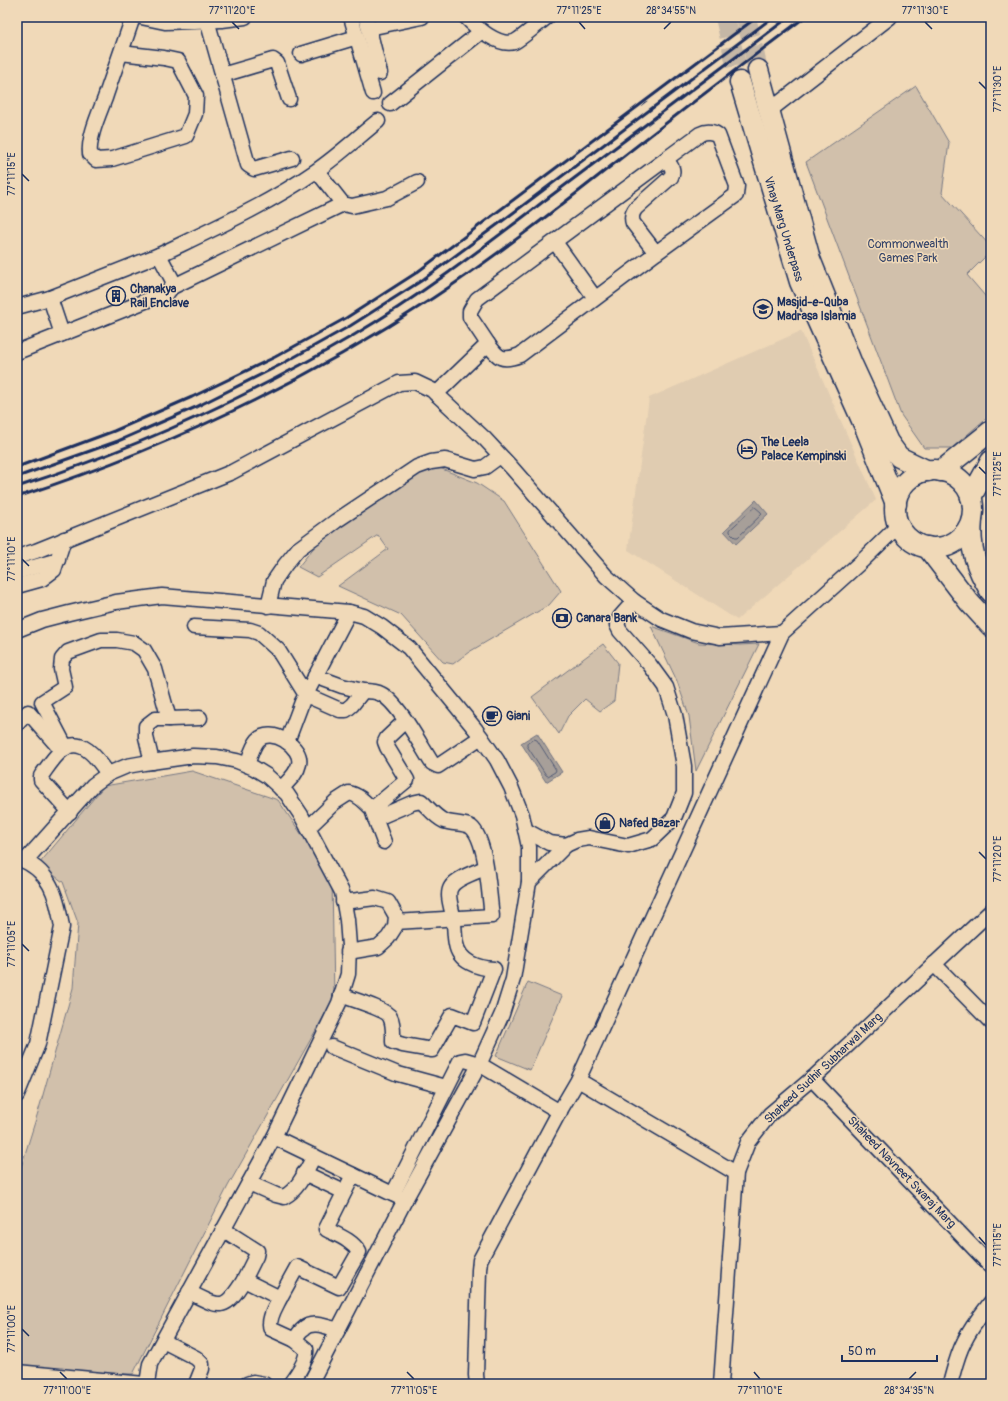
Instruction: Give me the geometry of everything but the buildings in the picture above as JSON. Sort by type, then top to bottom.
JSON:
[{"type":"main road","name":"Vinay Marg Underpass","points":[[758,70],[810,259],[852,364],[888,442],[899,457],[934,471]]},
{"type":"main road","name":"Vinay Marg Underpass","points":[[740,82],[800,282],[865,427],[896,504]]},
{"type":"main road","points":[[972,517],[968,528],[961,537],[951,544],[939,547],[928,547],[916,543],[906,535],[899,525],[896,514],[896,504],[900,492],[906,482],[916,475],[934,471],[991,431]]},
{"type":"main road","points":[[971,497],[991,461]]},
{"type":"main road","points":[[934,471],[951,474],[959,479],[966,487],[971,497],[973,509],[970,532],[971,544],[981,575],[991,592]]},
{"type":"main road","points":[[928,547],[969,602],[991,626]]},
{"type":"street","points":[[120,53],[178,61],[196,96],[195,114],[186,136],[112,159],[96,160],[90,154],[89,148],[94,128],[120,53],[133,17]]},
{"type":"street","points":[[141,17],[165,22],[174,19],[207,20],[245,17]]},
{"type":"street","points":[[351,17],[373,93]]},
{"type":"street","points":[[380,73],[368,23],[422,17]]},
{"type":"street","points":[[466,17],[473,25],[489,36],[507,42],[515,42],[547,17]]},
{"type":"street","points":[[769,111],[890,17]]},
{"type":"street","points":[[207,20],[248,165],[254,169],[292,158]]},
{"type":"street","points":[[390,104],[482,31]]},
{"type":"street","points":[[300,54],[357,37]]},
{"type":"street","points":[[222,75],[273,60],[277,63],[289,99]]},
{"type":"street","points":[[17,307],[50,298],[159,254],[229,222],[273,198],[317,171],[378,121]]},
{"type":"street","points":[[705,132],[714,132],[718,135],[737,186],[736,195],[595,298],[520,356],[512,359],[502,359],[495,354],[488,344],[470,317],[470,311],[478,299],[554,242],[700,134],[705,132]]},
{"type":"street","points":[[656,253],[633,223],[632,212],[671,177],[673,169],[666,158]]},
{"type":"street","points":[[317,171],[343,204]]},
{"type":"street","points":[[17,352],[168,292],[172,287],[343,204],[352,206],[387,198],[417,182]]},
{"type":"street","points":[[554,242],[595,298]]},
{"type":"street","points":[[159,254],[173,281],[172,287]]},
{"type":"street","points":[[50,298],[62,334]]},
{"type":"street","points":[[436,394],[488,344]]},
{"type":"street","points":[[17,556],[64,539],[232,472],[399,383],[415,382],[432,390],[500,456],[606,576],[634,601],[661,620],[691,631],[720,637],[782,633]]},
{"type":"street","points":[[268,606],[274,581],[298,549],[336,521],[417,467],[431,462],[445,460],[475,469],[484,467],[500,456]]},
{"type":"street","points":[[477,1384],[476,1375],[480,1260],[578,1080],[782,633],[864,560],[899,525]]},
{"type":"street","points":[[17,586],[42,579],[54,570],[64,539]]},
{"type":"street","points":[[17,572],[58,560]]},
{"type":"street","points":[[17,630],[42,620],[69,613],[116,602],[162,596],[349,612],[364,616],[382,627],[409,648],[481,737],[497,760],[511,787],[522,814],[529,847],[529,882],[513,979],[502,1014],[479,1064],[399,1197]]},
{"type":"street","points":[[529,882],[566,845],[577,840],[589,838],[628,846],[652,839],[674,818],[684,793],[684,766],[675,715],[666,687],[650,665],[620,631],[617,625],[620,617],[634,601]]},
{"type":"street","points":[[287,742],[315,676],[349,612]]},
{"type":"street","points":[[194,627],[250,630],[260,633],[278,650],[306,695],[340,710],[346,710],[363,691]]},
{"type":"street","points":[[63,750],[42,702],[65,687],[61,669],[62,659],[68,652],[101,640],[117,640],[134,643],[144,650],[155,669],[169,719]]},
{"type":"street","points":[[315,676],[342,686],[380,693],[391,702],[432,763],[438,766],[481,737]]},
{"type":"street","points":[[17,724],[28,712],[63,750]]},
{"type":"street","points":[[152,762],[146,737],[146,726],[155,719],[200,718]]},
{"type":"street","points":[[374,814],[407,780],[387,747],[386,742],[387,738],[405,721]]},
{"type":"street","points":[[247,765],[252,750],[259,739],[266,735],[275,735],[287,742],[297,751],[300,763],[294,775],[281,789]]},
{"type":"street","points":[[70,812],[42,780],[41,776],[63,750],[72,745],[82,746],[89,750],[108,774]]},
{"type":"street","points":[[17,1095],[38,1044],[62,927],[59,908],[53,889],[42,873],[21,860],[70,812],[93,785],[108,774],[127,766],[193,756],[217,757],[237,761],[267,776],[287,794],[301,815],[342,892],[347,920],[348,974],[339,1003],[274,1137],[150,1364],[145,1384],[17,1372]]},
{"type":"street","points":[[308,828],[335,802],[349,793],[355,794],[364,801],[374,814],[384,842]]},
{"type":"street","points":[[374,814],[421,801],[434,815],[444,821],[458,825],[466,825],[471,828],[476,835],[484,854],[492,916],[396,922]]},
{"type":"street","points":[[525,830],[549,843],[566,845]]},
{"type":"street","points":[[341,995],[381,1010],[389,1015],[392,1021],[393,1042],[403,1045],[432,1050],[452,1015],[473,1023],[494,969],[477,966],[468,962],[457,952],[449,897],[450,888],[455,882],[485,868]]},
{"type":"street","points":[[344,902],[375,898],[388,902],[396,916],[395,927],[388,938],[378,947],[348,952]]},
{"type":"street","name":"Shaheed Sudhir Subharwal Marg","points":[[721,1384],[736,1173],[748,1142],[770,1114],[812,1079],[991,911]]},
{"type":"street","points":[[934,964],[991,1022]]},
{"type":"street","points":[[332,1047],[398,1074],[446,1087]]},
{"type":"street","points":[[310,1384],[338,1330],[399,1197],[446,1087],[460,1061],[465,1060],[479,1064],[560,1112]]},
{"type":"street","name":"Shaheed Navneet Swaraj Marg","points":[[812,1079],[991,1266]]},
{"type":"street","points":[[578,1080],[736,1173]]},
{"type":"street","points":[[274,1137],[399,1197]]},
{"type":"street","points":[[249,1183],[284,1197],[291,1193],[314,1156]]},
{"type":"street","points":[[304,1173],[344,1192]]},
{"type":"street","points":[[290,1384],[296,1377],[307,1354],[306,1349],[295,1340],[271,1329],[269,1325],[270,1319],[297,1267],[339,1287],[359,1252],[356,1246],[326,1229],[353,1175]]},
{"type":"street","points":[[190,1292],[212,1303],[227,1303],[234,1297],[244,1280],[257,1251],[224,1230]]},
{"type":"street","points":[[244,1280],[280,1298]]},
{"type":"street","points":[[950,1384],[963,1342],[991,1302]]},
{"type":"street","points":[[295,1340],[303,1328],[313,1324],[338,1330]]},
{"type":"street","points":[[163,1341],[196,1358],[202,1364],[202,1369],[196,1384]]},
{"type":"street","points":[[247,1384],[253,1382],[264,1384]]},
{"type":"shaded area","name":"The Leela Palace Kempinski","points":[[801,331],[876,500],[737,620],[628,550],[649,398]]},
{"type":"green space","name":"Commonwealth Games Park","points":[[916,86],[949,143],[942,193],[991,247],[991,251],[967,275],[991,303],[991,414],[952,448],[924,448],[901,415],[806,162]]},
{"type":"green space","points":[[432,465],[477,483],[504,501],[561,591],[549,605],[469,652],[453,664],[443,662],[401,615],[338,586],[388,549],[378,535],[317,577],[298,567],[325,534]]},
{"type":"green space","points":[[651,626],[699,643],[740,645],[759,644],[696,771],[689,716],[677,681]]},
{"type":"green space","points":[[603,644],[618,663],[614,701],[600,711],[585,699],[568,716],[559,734],[532,697]]},
{"type":"green space","points":[[192,771],[278,800],[332,879],[334,998],[228,1186],[133,1374],[60,1373],[17,1368],[17,1180],[39,1109],[73,988],[78,923],[63,882],[39,864],[104,786]]},
{"type":"green space","points":[[528,982],[562,996],[530,1070],[496,1056]]},
{"type":"water","points":[[756,500],[768,514],[736,544],[724,531]]},
{"type":"water","points":[[537,733],[562,772],[546,782],[521,743]]},
{"type":"tunnel","points":[[725,17],[740,82]]},
{"type":"tunnel","points":[[746,17],[758,70]]},
{"type":"railway","points":[[17,467],[114,431],[192,397],[275,357],[346,318],[416,273],[757,17]]},
{"type":"railway","points":[[17,477],[118,441],[196,407],[280,365],[350,326],[421,281],[773,17]]},
{"type":"railway","points":[[17,487],[104,456],[190,420],[273,380],[379,320],[453,270],[789,17]]},
{"type":"railway","points":[[17,497],[125,458],[179,436],[283,385],[384,329],[457,282],[505,248],[805,17]]},
{"type":"place","name":"Chanakya Rail Enclave","points":[[116,296]]},
{"type":"place","name":"Masjid-e-Quba Madrasa Islamia","points":[[763,309]]},
{"type":"place","name":"The Leela Palace Kempinski","points":[[747,449]]},
{"type":"place","name":"Canara Bank","points":[[562,618]]},
{"type":"place","name":"Giani","points":[[492,716]]},
{"type":"place","name":"Nafed Bazar","points":[[605,823]]}]
